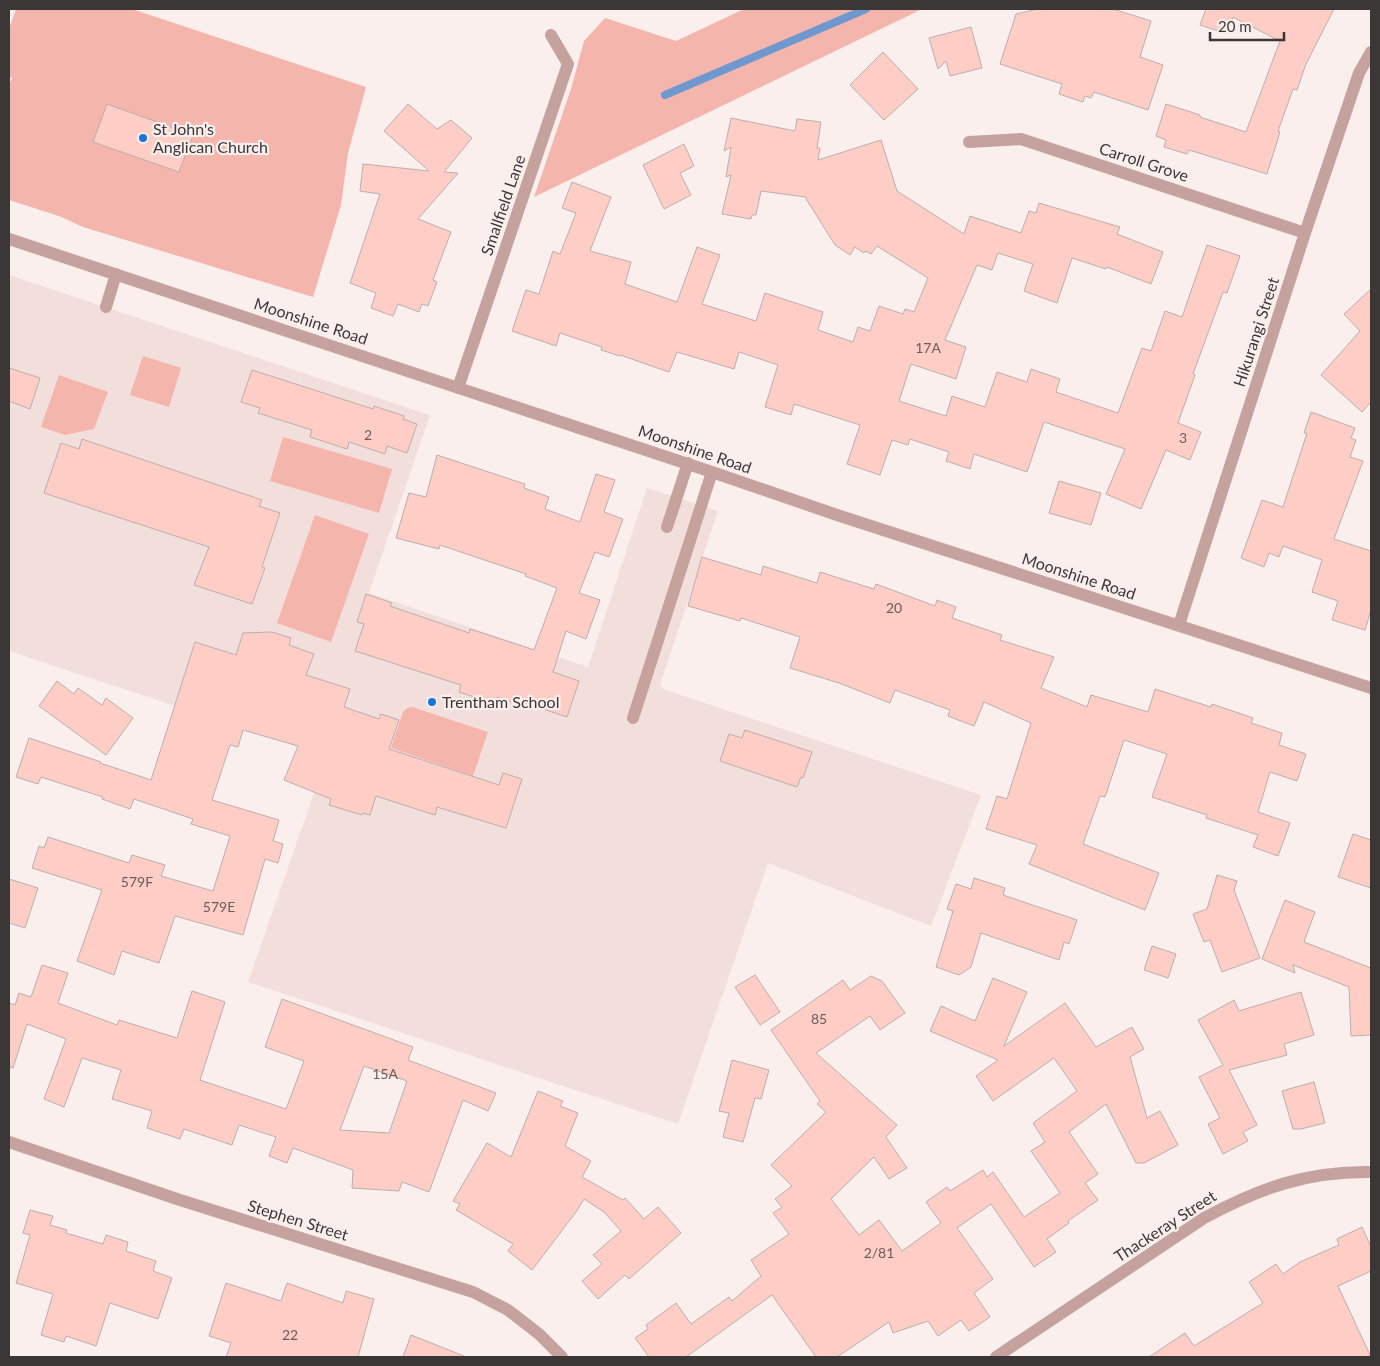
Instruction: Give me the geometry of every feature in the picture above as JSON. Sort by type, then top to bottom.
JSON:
[{"type":"street","name":"Smallfield Lane","points":[[458,388],[568,64],[551,35]]},
{"type":"street","name":"Hikurangi Street","points":[[1179,625],[1305,233],[1359,73],[1371,52]]},
{"type":"street","name":"Carroll Grove","points":[[969,142],[1021,139],[1305,233]]},
{"type":"street","name":"Moonshine Road","points":[[9,239],[837,515],[1371,688]]},
{"type":"street","points":[[106,307],[116,274]]},
{"type":"street","points":[[667,527],[688,464]]},
{"type":"street","points":[[633,718],[712,472]]},
{"type":"street","name":"Stephen Street","points":[[9,1142],[180,1200],[473,1292],[508,1310],[539,1334],[562,1357]]},
{"type":"street","name":"Thackeray Street","points":[[996,1357],[1204,1218],[1236,1201],[1271,1187],[1311,1176],[1371,1172]]},
{"type":"shaded area","points":[[16,9],[132,9],[366,87],[348,153],[341,205],[313,297],[83,227],[59,216],[9,200],[9,86],[12,78],[9,76],[9,29]]},
{"type":"shaded area","points":[[744,9],[922,9],[534,197],[571,89],[584,41],[605,18],[676,41]]},
{"type":"shaded area","name":"Trentham School","points":[[9,275],[430,415],[369,593],[588,667],[647,488],[718,511],[660,685],[663,689],[981,795],[931,926],[768,863],[678,1124],[248,982],[327,756],[9,651]]},
{"type":"shaded area","points":[[143,356],[181,368],[169,407],[130,395]]},
{"type":"shaded area","points":[[59,375],[108,392],[94,429],[65,435],[41,427]]},
{"type":"shaded area","points":[[283,437],[392,469],[379,513],[270,481]]},
{"type":"shaded area","points":[[315,515],[369,534],[331,642],[277,623]]},
{"type":"shaded area","points":[[412,707],[488,732],[473,776],[391,748],[403,712],[407,708]]},
{"type":"building","points":[[1038,9],[1113,9],[1151,21],[1140,57],[1163,65],[1148,110],[1094,92],[1091,98],[1085,96],[1083,102],[1059,94],[1062,84],[1000,64],[1016,14]]},
{"type":"building","points":[[1206,9],[1334,9],[1306,64],[1297,90],[1293,89],[1278,131],[1280,132],[1267,174],[1189,150],[1187,154],[1164,147],[1166,140],[1156,136],[1166,104],[1246,132],[1280,41],[1233,17],[1227,34],[1200,25]]},
{"type":"building","points":[[971,27],[982,68],[950,76],[946,61],[938,69],[929,38]]},
{"type":"building","points":[[883,52],[918,89],[884,120],[850,85]]},
{"type":"building","name":"St John's Anglican Church","points":[[107,104],[193,135],[179,172],[93,142]]},
{"type":"building","points":[[408,104],[437,129],[451,120],[472,138],[444,172],[458,173],[418,219],[451,232],[433,280],[437,282],[428,306],[422,304],[419,312],[398,304],[393,316],[371,308],[376,293],[350,283],[380,194],[360,191],[363,164],[429,171],[384,131]]},
{"type":"building","points":[[731,118],[795,131],[797,119],[821,122],[817,148],[820,148],[818,160],[881,140],[897,191],[964,234],[970,216],[1021,233],[1029,211],[1036,213],[1039,203],[1120,227],[1117,234],[1163,252],[1151,284],[1107,267],[1106,269],[1072,258],[1057,303],[1024,291],[1033,264],[998,253],[992,270],[977,265],[945,340],[966,347],[956,379],[911,364],[899,401],[946,416],[952,396],[985,407],[997,372],[1027,382],[1031,369],[1060,379],[1056,392],[1118,413],[1142,348],[1151,351],[1165,311],[1182,317],[1207,245],[1240,256],[1227,293],[1223,292],[1193,374],[1195,375],[1178,423],[1201,432],[1190,460],[1166,450],[1141,509],[1106,494],[1125,449],[1044,422],[1027,472],[974,454],[970,469],[946,461],[949,452],[910,439],[908,445],[892,440],[880,475],[847,464],[860,425],[794,404],[791,415],[765,407],[778,365],[739,352],[734,369],[677,352],[669,372],[601,350],[602,347],[560,333],[556,346],[512,331],[526,290],[539,294],[553,251],[560,254],[576,213],[562,208],[572,182],[611,197],[590,251],[631,262],[625,284],[677,302],[697,247],[720,255],[702,304],[756,321],[765,293],[823,312],[818,330],[853,342],[858,327],[870,331],[879,306],[903,314],[905,309],[914,312],[928,278],[877,246],[871,254],[866,251],[864,253],[855,247],[850,255],[835,245],[805,197],[761,191],[756,215],[752,215],[751,219],[722,214],[731,175],[726,177],[731,147],[724,151]]},
{"type":"building","points":[[684,144],[694,166],[680,173],[691,195],[664,209],[643,165]]},
{"type":"building","points":[[1371,289],[1371,402],[1362,412],[1321,375],[1360,331],[1344,314]]},
{"type":"building","points":[[9,368],[40,378],[30,409],[9,401]]},
{"type":"building","points":[[252,370],[373,409],[374,406],[404,416],[403,419],[417,424],[407,453],[387,446],[385,454],[349,442],[347,449],[310,437],[312,430],[258,413],[260,408],[241,402]]},
{"type":"building","points":[[1311,412],[1355,428],[1351,438],[1356,440],[1350,457],[1363,461],[1334,539],[1371,551],[1371,610],[1365,630],[1332,620],[1338,601],[1312,592],[1322,560],[1283,546],[1279,557],[1269,553],[1264,567],[1241,558],[1262,500],[1283,507],[1307,433],[1304,433]]},
{"type":"building","points":[[82,439],[262,500],[259,506],[280,513],[262,567],[265,568],[252,604],[194,585],[209,547],[44,493],[61,443],[79,449]]},
{"type":"building","points":[[437,455],[525,484],[524,488],[549,497],[545,509],[580,522],[596,474],[615,480],[604,512],[623,519],[609,557],[595,552],[579,593],[600,600],[586,639],[566,631],[553,672],[579,681],[567,717],[522,702],[521,705],[497,697],[495,704],[459,692],[461,685],[355,651],[364,624],[357,622],[366,594],[392,603],[390,606],[469,633],[470,629],[534,650],[557,588],[525,576],[526,574],[440,545],[439,549],[396,538],[409,493],[426,497]]},
{"type":"building","points":[[1059,481],[1101,493],[1091,525],[1049,513]]},
{"type":"building","points":[[702,557],[761,575],[763,566],[817,583],[820,572],[874,589],[876,584],[935,606],[937,600],[956,607],[952,618],[1002,635],[1000,640],[1054,657],[1041,688],[1087,707],[1091,695],[1148,712],[1155,689],[1211,707],[1212,704],[1253,718],[1251,723],[1282,733],[1279,745],[1306,754],[1297,781],[1270,772],[1258,812],[1290,823],[1278,856],[1253,847],[1258,835],[1206,818],[1207,815],[1152,797],[1167,754],[1124,740],[1105,797],[1100,796],[1083,844],[1159,873],[1145,910],[1029,864],[1037,845],[986,829],[997,796],[1007,799],[1031,723],[984,702],[974,726],[948,716],[950,710],[895,690],[890,703],[839,683],[790,668],[800,637],[741,618],[740,621],[688,606]]},
{"type":"building","points":[[272,632],[291,638],[289,645],[314,654],[306,675],[350,689],[344,707],[379,719],[381,714],[399,720],[389,749],[499,785],[503,773],[522,779],[506,828],[437,807],[435,815],[376,796],[370,815],[363,813],[362,815],[329,805],[331,799],[284,780],[298,746],[243,730],[238,747],[230,745],[212,800],[279,820],[273,841],[283,844],[278,863],[265,859],[243,935],[175,916],[159,963],[122,951],[114,975],[77,961],[102,890],[32,868],[39,846],[44,848],[48,837],[129,863],[132,855],[165,865],[161,876],[213,891],[230,836],[191,824],[193,819],[134,799],[130,809],[102,799],[103,797],[41,777],[38,784],[16,777],[29,738],[151,780],[195,642],[236,655],[243,633]]},
{"type":"building","points":[[57,681],[74,694],[78,688],[102,705],[106,698],[133,718],[106,755],[39,706]]},
{"type":"building","points":[[745,730],[812,752],[803,778],[801,777],[797,787],[720,761],[729,734],[742,738]]},
{"type":"building","points":[[1353,834],[1371,840],[1371,888],[1338,877]]},
{"type":"building","points":[[1217,875],[1237,881],[1234,890],[1260,958],[1222,972],[1210,940],[1204,942],[1193,914],[1207,909]]},
{"type":"building","points":[[974,878],[1005,888],[1003,895],[1077,920],[1069,944],[1064,942],[1059,960],[981,933],[971,967],[959,975],[936,967],[953,911],[947,909],[956,884],[971,889]]},
{"type":"building","points":[[9,879],[38,888],[25,928],[9,923]]},
{"type":"building","points":[[1285,900],[1315,912],[1304,942],[1371,968],[1371,1035],[1351,1036],[1349,987],[1293,965],[1295,973],[1262,959]]},
{"type":"building","points":[[1152,946],[1176,954],[1168,978],[1144,970]]},
{"type":"building","points":[[42,965],[68,973],[58,1003],[117,1025],[119,1020],[177,1038],[192,991],[225,1002],[200,1080],[286,1109],[304,1061],[265,1047],[282,999],[413,1047],[408,1060],[496,1093],[488,1111],[463,1100],[429,1192],[402,1182],[399,1191],[352,1188],[353,1170],[293,1148],[287,1163],[269,1156],[276,1137],[239,1125],[232,1145],[184,1129],[180,1139],[147,1128],[152,1111],[112,1099],[121,1070],[82,1058],[64,1107],[44,1099],[66,1039],[27,1024],[13,1068],[9,1067],[9,1003],[15,1005],[19,993],[31,997]],"holes":[[[364,1066],[407,1081],[389,1133],[340,1130]]]},
{"type":"building","points":[[755,975],[780,1012],[760,1025],[735,987]]},
{"type":"building","points":[[871,976],[882,981],[905,1013],[880,1030],[870,1016],[816,1053],[897,1125],[886,1137],[907,1168],[889,1179],[874,1157],[831,1199],[859,1235],[879,1220],[902,1251],[941,1223],[926,1202],[947,1187],[950,1191],[983,1170],[987,1177],[993,1172],[1024,1217],[1060,1193],[1031,1151],[1045,1142],[1033,1123],[1077,1091],[1054,1058],[993,1101],[976,1076],[998,1060],[930,1031],[941,1006],[975,1021],[993,978],[1027,992],[1004,1046],[1065,1003],[1096,1047],[1132,1027],[1144,1049],[1130,1057],[1147,1118],[1160,1111],[1178,1145],[1144,1163],[1136,1163],[1106,1104],[1069,1132],[1098,1174],[1085,1183],[1098,1200],[1068,1221],[1069,1223],[1047,1239],[1056,1252],[1034,1267],[991,1204],[957,1228],[993,1279],[974,1293],[990,1317],[969,1331],[961,1320],[938,1336],[928,1321],[893,1333],[889,1322],[837,1357],[816,1357],[772,1295],[686,1357],[649,1357],[635,1338],[648,1329],[646,1325],[676,1303],[691,1324],[729,1297],[732,1301],[761,1276],[751,1260],[789,1234],[773,1213],[782,1207],[775,1199],[792,1186],[771,1165],[826,1112],[817,1104],[820,1101],[771,1030],[843,980],[850,990]]},
{"type":"building","points":[[1301,992],[1314,1035],[1284,1044],[1287,1055],[1229,1070],[1257,1125],[1243,1132],[1248,1141],[1223,1154],[1208,1124],[1220,1118],[1199,1077],[1223,1065],[1198,1020],[1234,1000],[1239,1011]]},
{"type":"building","points":[[732,1060],[769,1070],[761,1099],[755,1098],[743,1142],[723,1137],[729,1113],[719,1111]]},
{"type":"building","points":[[1314,1082],[1325,1123],[1293,1129],[1282,1091]]},
{"type":"building","points":[[538,1091],[563,1101],[560,1106],[578,1113],[565,1146],[591,1161],[582,1177],[623,1200],[625,1198],[644,1219],[658,1207],[681,1233],[629,1279],[625,1275],[598,1299],[582,1281],[602,1264],[593,1255],[621,1231],[604,1212],[584,1199],[532,1270],[508,1251],[513,1244],[456,1210],[460,1204],[453,1201],[487,1143],[511,1157]]},
{"type":"building","points":[[30,1210],[53,1216],[50,1225],[67,1230],[66,1233],[103,1244],[106,1235],[128,1242],[126,1251],[156,1261],[153,1271],[172,1278],[158,1319],[110,1303],[96,1346],[66,1336],[64,1342],[41,1335],[53,1294],[16,1283],[30,1235],[23,1233]]},
{"type":"building","points":[[1362,1227],[1371,1247],[1371,1271],[1338,1286],[1371,1357],[1149,1357],[1185,1333],[1194,1346],[1263,1303],[1249,1282],[1276,1264],[1283,1274],[1300,1262],[1339,1245],[1337,1239]]},
{"type":"building","points":[[226,1283],[281,1301],[287,1283],[343,1303],[346,1291],[374,1299],[358,1357],[226,1357],[231,1343],[209,1336]]},
{"type":"building","points":[[411,1335],[464,1356],[464,1357],[403,1357]]},
{"type":"waterway","points":[[665,95],[866,9]]},
{"type":"place","name":"St John's Anglican Church","points":[[143,138]]},
{"type":"place","name":"Trentham School","points":[[432,702]]}]
